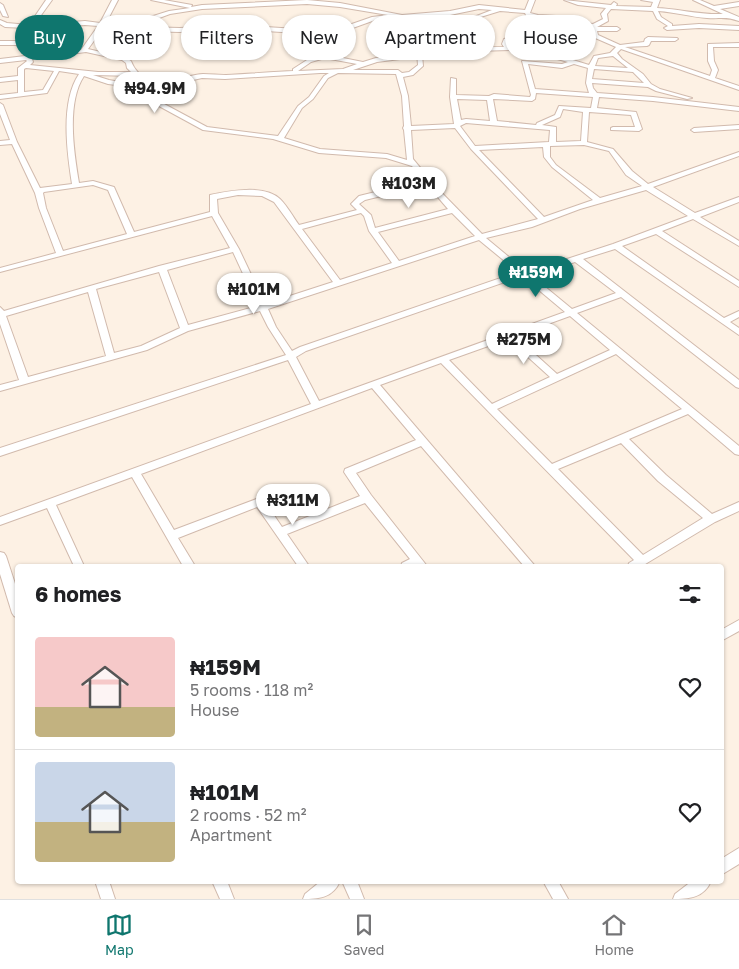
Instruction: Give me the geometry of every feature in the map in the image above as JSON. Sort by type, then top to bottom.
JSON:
[{"type":"street","points":[[39,15],[50,0]]},
{"type":"street","points":[[107,15],[114,0]]},
{"type":"street","points":[[154,0],[202,7]]},
{"type":"street","points":[[528,13],[532,0]]},
{"type":"street","points":[[568,0],[613,7],[736,17]]},
{"type":"street","points":[[596,29],[606,20],[604,14],[610,7],[613,7],[616,0]]},
{"type":"street","points":[[644,0],[657,0],[654,6],[659,18],[668,27],[739,28]]},
{"type":"street","points":[[696,0],[736,17]]},
{"type":"street","points":[[163,15],[202,7],[306,1],[397,15]]},
{"type":"street","points":[[714,8],[739,4]]},
{"type":"street","points":[[0,7],[6,16]]},
{"type":"street","points":[[419,15],[450,13],[479,7],[533,15]]},
{"type":"street","points":[[484,15],[499,9]]},
{"type":"street","points":[[0,22],[5,25],[15,26]]},
{"type":"street","points":[[171,30],[234,27],[282,30]]},
{"type":"street","points":[[717,27],[722,44]]},
{"type":"street","points":[[596,30],[617,29]]},
{"type":"street","points":[[596,31],[616,50],[620,60],[635,70],[649,85],[658,90],[709,105]]},
{"type":"street","points":[[94,36],[84,50],[124,59],[129,62],[130,68],[136,74],[147,81],[156,82]]},
{"type":"street","points":[[596,96],[592,94],[589,81],[591,67],[596,57],[616,50],[647,44],[648,39],[675,40]]},
{"type":"street","points":[[0,43],[15,43]]},
{"type":"street","points":[[712,78],[715,70],[711,61],[710,45],[739,45]]},
{"type":"street","points":[[616,50],[712,78],[739,88]]},
{"type":"street","points":[[0,61],[15,59]]},
{"type":"street","points":[[21,94],[21,68],[26,66],[30,62],[29,60]]},
{"type":"street","points":[[285,73],[298,70],[312,60]]},
{"type":"street","points":[[346,60],[396,74]]},
{"type":"street","points":[[280,139],[300,107],[311,98],[326,77],[361,64],[386,60]]},
{"type":"street","points":[[84,73],[108,82],[134,86],[156,82],[180,81],[202,76],[225,77],[340,72],[414,73],[421,65],[420,60]]},
{"type":"street","points":[[566,60],[591,67],[635,70]]},
{"type":"street","points":[[453,97],[490,98],[494,96],[532,99],[534,95],[524,62],[562,66],[573,62]]},
{"type":"street","points":[[26,66],[84,73],[136,74]]},
{"type":"street","points":[[0,96],[46,92],[57,70]]},
{"type":"street","points":[[76,185],[69,140],[69,119],[77,82],[84,73]]},
{"type":"street","points":[[396,74],[405,96],[406,128],[410,159],[434,190],[480,238],[739,451]]},
{"type":"street","points":[[0,80],[20,78]]},
{"type":"street","points":[[453,79],[453,97],[458,124],[473,148],[543,220]]},
{"type":"street","points":[[589,81],[649,85]]},
{"type":"street","points":[[142,95],[156,82]]},
{"type":"street","points":[[134,86],[137,92],[205,129],[280,139],[319,151],[388,156],[415,165]]},
{"type":"street","points":[[720,89],[739,93]]},
{"type":"street","points":[[532,91],[653,99],[739,109]]},
{"type":"street","points":[[584,143],[590,110],[596,96]]},
{"type":"street","points":[[490,98],[494,123]]},
{"type":"street","points":[[533,125],[558,116],[561,106],[634,113],[639,129],[613,129]]},
{"type":"street","points":[[1,108],[14,142],[39,192],[40,204],[58,244],[60,254]]},
{"type":"street","points":[[406,128],[458,124],[466,121],[554,128],[547,156],[554,166],[599,201]]},
{"type":"street","points":[[694,130],[739,127]]},
{"type":"street","points":[[0,143],[14,142]]},
{"type":"street","points":[[473,148],[584,143],[610,150],[630,173],[647,187],[739,244]]},
{"type":"street","points":[[0,388],[144,348],[185,330],[647,187],[739,154]]},
{"type":"street","points":[[397,264],[373,231],[366,214],[355,204],[359,199],[415,185],[421,180],[423,174]]},
{"type":"street","points":[[39,192],[93,183],[111,189],[131,234]]},
{"type":"street","points":[[316,405],[291,356],[272,327],[235,249],[214,214],[213,197],[243,193],[269,194],[286,210],[337,282]]},
{"type":"street","points":[[0,452],[291,356],[303,349],[525,274],[616,246],[693,216],[737,202]]},
{"type":"street","points":[[373,231],[453,210]]},
{"type":"street","points":[[298,228],[361,211]]},
{"type":"street","points":[[0,270],[131,234],[214,214]]},
{"type":"street","points":[[657,231],[739,285]]},
{"type":"street","points":[[616,246],[739,332]]},
{"type":"street","points":[[25,382],[1,312],[235,249]]},
{"type":"street","points":[[576,259],[739,386]]},
{"type":"street","points":[[162,268],[185,330]]},
{"type":"street","points":[[91,288],[110,357]]},
{"type":"street","points":[[0,521],[621,294]]},
{"type":"street","points":[[724,321],[739,314]]},
{"type":"street","points":[[510,335],[556,378]]},
{"type":"street","points":[[491,408],[617,350]]},
{"type":"street","points":[[442,359],[551,468],[638,564],[711,519],[739,506]]},
{"type":"street","points":[[374,384],[421,442],[528,564]]},
{"type":"street","points":[[551,468],[689,410]]},
{"type":"street","points":[[622,438],[662,478],[711,519]]},
{"type":"street","points":[[420,563],[367,498],[349,472],[421,442]]},
{"type":"street","points":[[134,471],[188,564]]},
{"type":"street","points":[[281,532],[367,498]]},
{"type":"street","points":[[50,502],[78,564]]},
{"type":"street","points":[[171,536],[259,502],[303,564]]},
{"type":"street","points":[[0,556],[15,604]]},
{"type":"street","points":[[724,634],[739,625]]},
{"type":"street","points":[[724,866],[739,855]]},
{"type":"street","points":[[103,884],[108,899]]},
{"type":"street","points":[[220,884],[227,899]]},
{"type":"street","points":[[310,899],[329,884]]},
{"type":"street","points":[[350,884],[357,899]]},
{"type":"street","points":[[552,884],[561,899]]},
{"type":"street","points":[[680,899],[700,884]]}]
